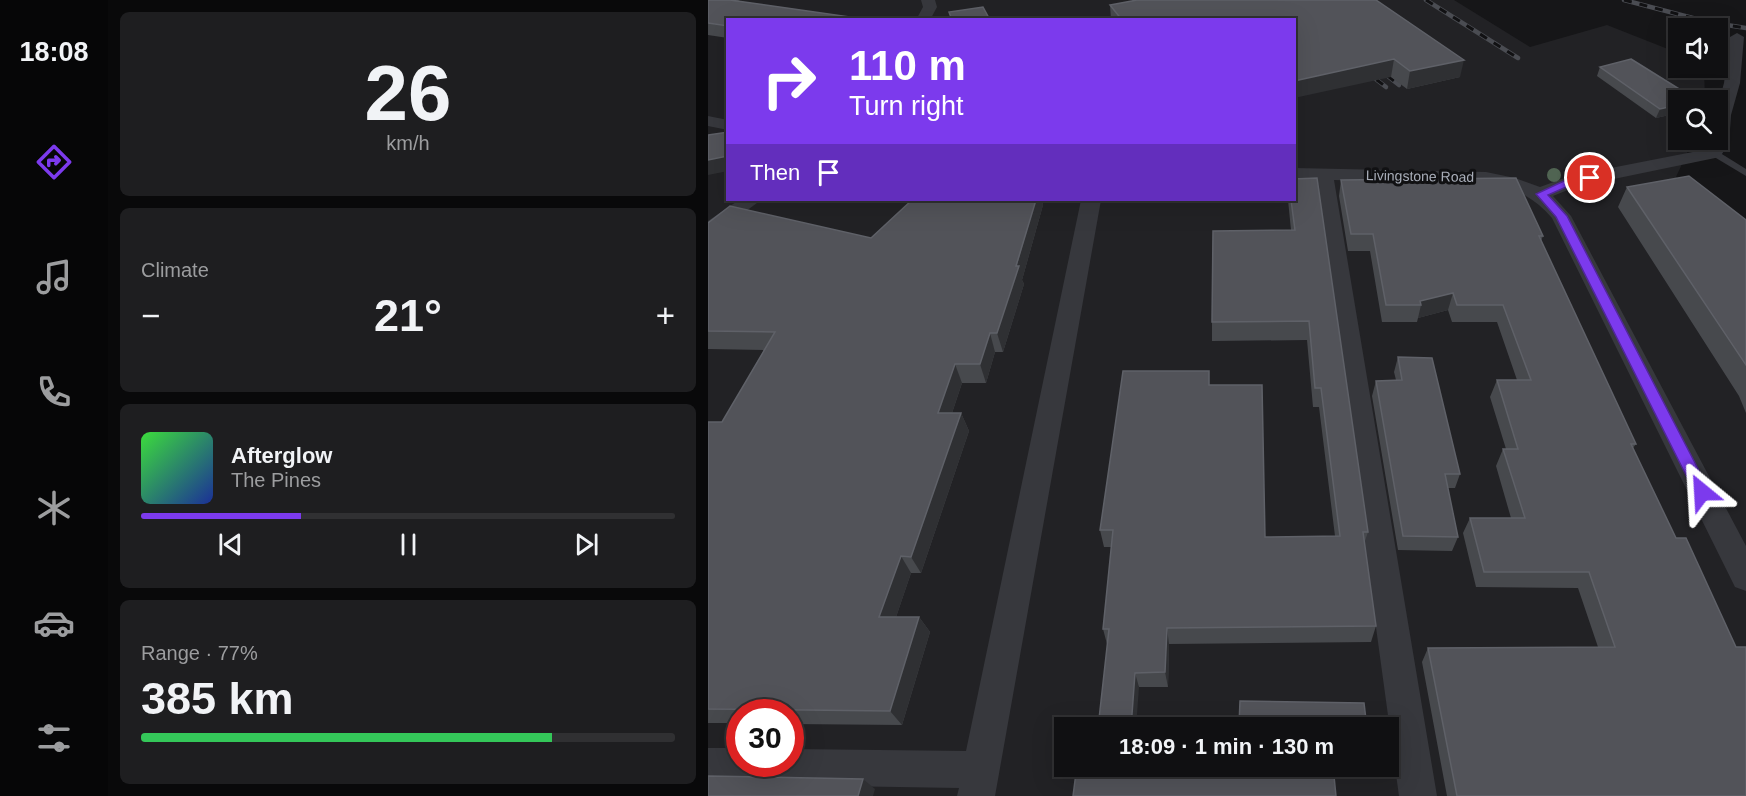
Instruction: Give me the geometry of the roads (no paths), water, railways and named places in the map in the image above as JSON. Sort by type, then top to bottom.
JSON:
[{"type":"street","points":[[924,18],[930,7],[928,0]]},
{"type":"street","points":[[1737,37],[1732,83],[1723,115],[1720,143],[1714,153],[1570,182],[1541,194],[1561,216],[1746,577]]},
{"type":"street","points":[[708,121],[726,125]]},
{"type":"street","name":"Livingstone Road","points":[[1296,174],[1486,178],[1515,182],[1541,194]]},
{"type":"street","points":[[1324,174],[1418,796]]},
{"type":"street","points":[[708,230],[750,201]]},
{"type":"street","points":[[708,766],[979,783],[1091,201]]},
{"type":"lane","points":[[1714,153],[1746,173]]},
{"type":"railway","points":[[1426,0],[1518,58]]},
{"type":"railway","points":[[1624,0],[1708,22],[1746,28]]},
{"type":"railway","points":[[1375,66],[1399,85]]},
{"type":"railway","points":[[1364,70],[1386,87]]}]
